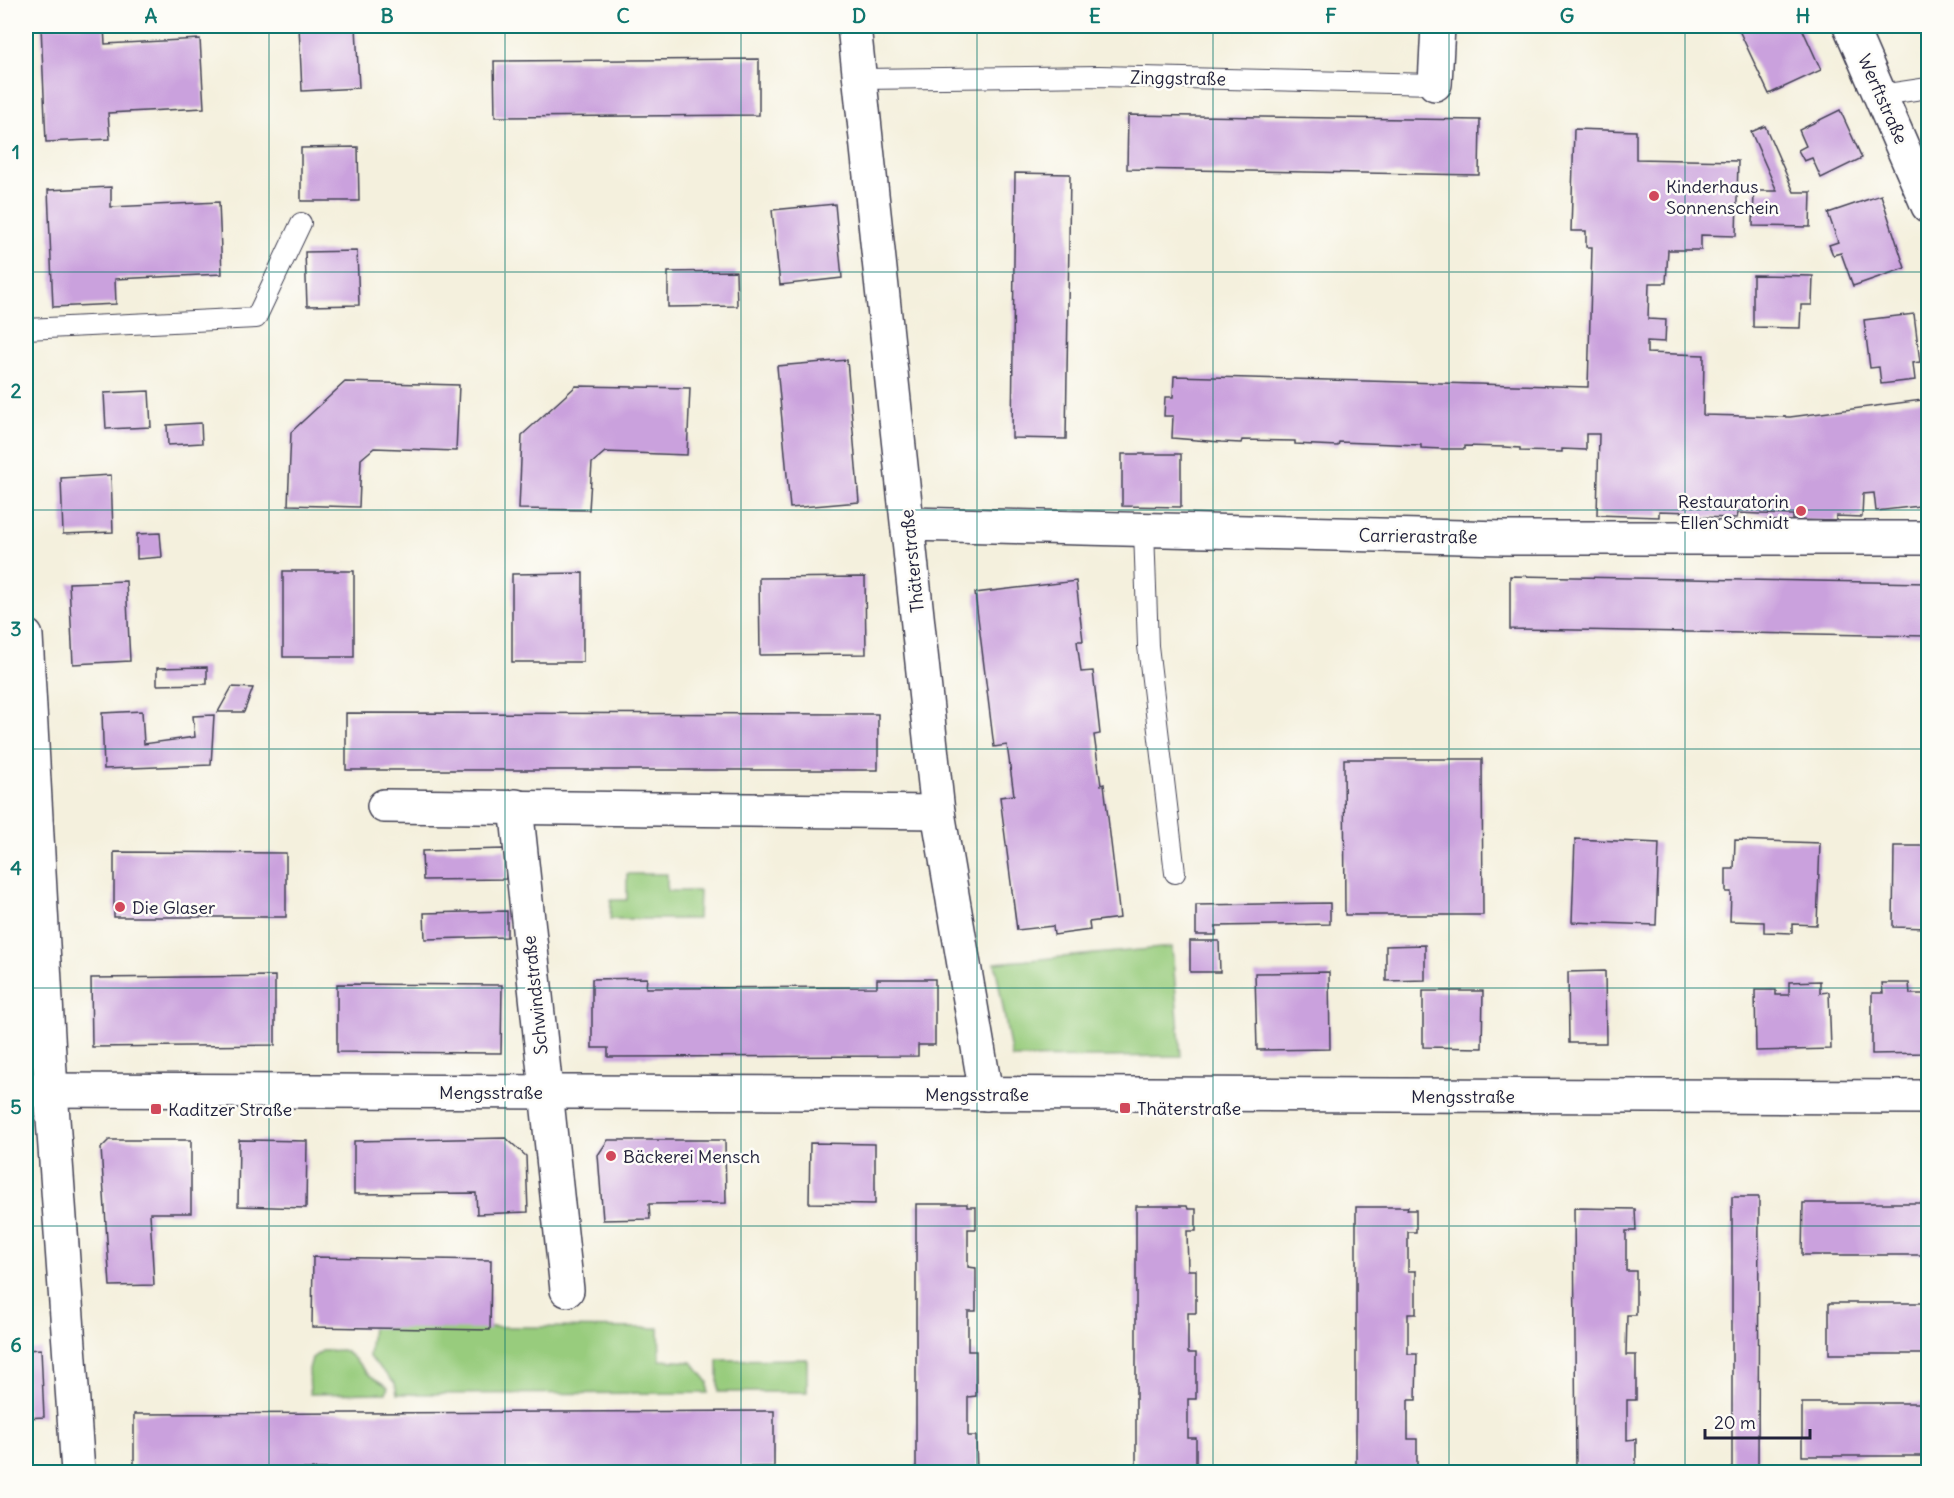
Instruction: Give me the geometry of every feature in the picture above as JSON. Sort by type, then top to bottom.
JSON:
[{"type":"street","name":"Thäterstraße","points":[[854,26],[938,812],[986,1094]]},
{"type":"street","name":"Zinggstraße","points":[[1435,84],[1438,26]]},
{"type":"street","name":"Werftstraße","points":[[1850,26],[1929,206]]},
{"type":"street","name":"Carrierastraße","points":[[908,524],[1578,538],[1929,537]]},
{"type":"street","points":[[26,636],[38,1091],[78,1473]]},
{"type":"street","points":[[384,806],[938,812]]},
{"type":"street","name":"Schwindstraße","points":[[516,806],[567,1290]]},
{"type":"street","name":"Mengsstraße","points":[[38,1091],[1929,1097]]},
{"type":"lane","name":"Zinggstraße","points":[[861,79],[1099,76],[1435,84]]},
{"type":"lane","points":[[1881,95],[1929,88]]},
{"type":"lane","points":[[26,329],[256,318],[301,223]]},
{"type":"lane","points":[[1144,530],[1148,646],[1175,873]]},
{"type":"green space","points":[[627,874],[667,874],[667,891],[699,891],[698,919],[610,919],[611,900],[627,900]]},
{"type":"green space","points":[[1172,947],[1181,1056],[1012,1058],[995,963]]},
{"type":"green space","points":[[372,1326],[659,1328],[660,1360],[692,1362],[708,1382],[708,1393],[397,1394],[395,1383],[369,1357]]},
{"type":"green space","points":[[342,1350],[351,1355],[371,1376],[388,1387],[386,1393],[310,1394],[309,1369],[312,1358],[322,1351]]},
{"type":"green space","points":[[807,1359],[807,1392],[718,1392],[718,1360]]},
{"type":"building","points":[[41,26],[104,26],[105,44],[200,39],[204,108],[108,113],[110,139],[46,142]]},
{"type":"building","points":[[299,26],[356,26],[359,88],[302,91]]},
{"type":"building","points":[[1737,26],[1801,26],[1821,70],[1769,94]]},
{"type":"building","points":[[759,59],[759,115],[495,117],[494,61]]},
{"type":"building","points":[[1840,110],[1862,158],[1821,178],[1812,158],[1804,161],[1798,150],[1806,146],[1799,130]]},
{"type":"building","points":[[1128,115],[1480,120],[1479,175],[1127,169]]},
{"type":"building","points":[[1765,126],[1794,192],[1811,192],[1810,227],[1753,226],[1754,191],[1777,191],[1751,132]]},
{"type":"building","points":[[1574,129],[1636,131],[1636,159],[1738,161],[1736,236],[1701,235],[1701,250],[1668,250],[1666,283],[1649,283],[1648,319],[1666,320],[1665,342],[1647,341],[1647,353],[1704,355],[1703,415],[1790,417],[1922,400],[1928,450],[1928,505],[1876,511],[1874,493],[1863,494],[1862,517],[1836,516],[1836,521],[1793,520],[1793,515],[1738,513],[1737,518],[1692,517],[1692,512],[1659,511],[1659,517],[1597,515],[1599,434],[1586,434],[1586,450],[1562,449],[1562,452],[1520,451],[1520,448],[1505,447],[1465,446],[1465,449],[1442,449],[1421,448],[1421,445],[1339,442],[1338,446],[1295,444],[1295,441],[1242,440],[1241,443],[1172,438],[1173,416],[1164,416],[1165,397],[1173,397],[1174,376],[1588,387],[1592,247],[1586,247],[1586,231],[1571,231]]},
{"type":"building","points":[[358,147],[359,201],[301,201],[301,148]]},
{"type":"building","points":[[1015,173],[1070,174],[1066,439],[1012,438]]},
{"type":"building","points":[[111,187],[111,207],[219,202],[222,274],[115,279],[116,304],[53,307],[48,190]]},
{"type":"building","points":[[1881,195],[1905,268],[1853,286],[1841,253],[1833,255],[1829,245],[1838,242],[1828,213]]},
{"type":"building","points":[[835,204],[842,278],[780,285],[772,210]]},
{"type":"building","points":[[357,251],[359,305],[307,306],[305,252]]},
{"type":"building","points":[[736,271],[737,306],[668,307],[668,272]]},
{"type":"building","points":[[1753,275],[1813,276],[1812,305],[1801,305],[1800,328],[1753,327]]},
{"type":"building","points":[[1914,314],[1920,362],[1913,363],[1915,380],[1881,384],[1879,367],[1870,368],[1864,320]]},
{"type":"building","points":[[847,360],[859,502],[790,508],[777,366]]},
{"type":"building","points":[[345,382],[459,385],[456,451],[374,448],[361,459],[359,507],[288,505],[291,432]]},
{"type":"building","points":[[576,386],[690,388],[687,455],[605,452],[592,463],[589,510],[519,509],[522,435]]},
{"type":"building","points":[[149,391],[151,427],[106,429],[104,393]]},
{"type":"building","points":[[201,423],[202,443],[168,445],[167,425]]},
{"type":"building","points":[[1122,454],[1181,454],[1181,507],[1122,506]]},
{"type":"building","points":[[111,475],[113,532],[63,534],[61,478]]},
{"type":"building","points":[[160,533],[162,557],[137,559],[137,534]]},
{"type":"building","points":[[283,571],[354,571],[354,657],[283,657]]},
{"type":"building","points":[[583,573],[583,662],[512,662],[512,574]]},
{"type":"building","points":[[1510,576],[1928,583],[1928,636],[1510,629]]},
{"type":"building","points":[[865,577],[866,654],[760,655],[759,578]]},
{"type":"building","points":[[126,581],[130,661],[73,664],[69,583]]},
{"type":"building","points":[[1076,581],[1083,641],[1077,641],[1081,672],[1093,671],[1100,734],[1094,735],[1101,785],[1104,784],[1120,918],[1089,922],[1090,930],[1054,935],[1053,926],[1017,930],[1000,797],[1014,795],[1007,745],[994,747],[975,593]]},
{"type":"building","points":[[207,667],[207,684],[157,685],[157,668]]},
{"type":"building","points":[[232,687],[253,688],[244,712],[218,712]]},
{"type":"building","points":[[142,711],[144,744],[195,737],[193,716],[214,715],[211,765],[104,769],[102,713]]},
{"type":"building","points":[[346,713],[878,714],[878,770],[346,770]]},
{"type":"building","points":[[1344,759],[1482,759],[1483,915],[1345,915]]},
{"type":"building","points":[[1575,839],[1659,843],[1656,925],[1572,922]]},
{"type":"building","points":[[1735,840],[1820,843],[1817,925],[1792,924],[1792,933],[1764,932],[1764,922],[1730,921],[1731,892],[1726,892],[1726,869],[1734,869]]},
{"type":"building","points":[[1894,846],[1928,846],[1928,928],[1893,927]]},
{"type":"building","points":[[505,849],[506,879],[423,880],[422,851]]},
{"type":"building","points":[[114,852],[286,853],[286,917],[114,917]]},
{"type":"building","points":[[1330,903],[1330,924],[1216,926],[1216,935],[1196,935],[1196,905]]},
{"type":"building","points":[[507,911],[507,937],[425,939],[424,913]]},
{"type":"building","points":[[1190,941],[1219,941],[1220,972],[1190,972]]},
{"type":"building","points":[[1425,945],[1425,980],[1386,981],[1386,946]]},
{"type":"building","points":[[1605,971],[1606,1043],[1569,1043],[1568,972]]},
{"type":"building","points":[[1329,972],[1330,1049],[1257,1050],[1255,973]]},
{"type":"building","points":[[275,976],[275,1045],[92,1047],[91,978]]},
{"type":"building","points":[[647,978],[646,988],[877,987],[877,979],[935,979],[935,1045],[918,1045],[918,1056],[608,1057],[608,1048],[592,1048],[592,979]]},
{"type":"building","points":[[1820,981],[1820,993],[1829,992],[1831,1049],[1756,1051],[1755,990],[1776,990],[1776,995],[1789,995],[1789,982]]},
{"type":"building","points":[[1882,983],[1909,983],[1910,994],[1928,994],[1928,1053],[1872,1054],[1872,993],[1883,993]]},
{"type":"building","points":[[337,984],[502,985],[501,1053],[337,1052]]},
{"type":"building","points":[[1423,991],[1483,991],[1482,1048],[1423,1047]]},
{"type":"building","points":[[506,1138],[526,1156],[528,1212],[477,1214],[476,1193],[354,1194],[354,1141]]},
{"type":"building","points":[[109,1140],[191,1140],[191,1213],[150,1213],[154,1285],[110,1286],[101,1148]]},
{"type":"building","points":[[239,1140],[307,1141],[306,1208],[238,1206]]},
{"type":"building","points":[[608,1140],[725,1140],[726,1203],[649,1204],[650,1219],[603,1220],[598,1155]]},
{"type":"building","points":[[810,1143],[875,1144],[875,1204],[809,1203]]},
{"type":"building","points":[[1732,1197],[1759,1197],[1758,1472],[1732,1472]]},
{"type":"building","points":[[1803,1203],[1928,1203],[1928,1255],[1802,1255]]},
{"type":"building","points":[[916,1204],[967,1204],[967,1207],[976,1207],[976,1229],[968,1229],[968,1267],[976,1268],[976,1311],[968,1311],[968,1351],[976,1351],[976,1396],[968,1397],[968,1436],[976,1436],[977,1472],[916,1472]]},
{"type":"building","points":[[1136,1206],[1187,1206],[1188,1209],[1196,1209],[1196,1231],[1187,1231],[1188,1270],[1196,1270],[1196,1313],[1188,1313],[1188,1353],[1196,1353],[1196,1399],[1188,1399],[1188,1438],[1196,1438],[1196,1472],[1136,1472]]},
{"type":"building","points":[[1356,1207],[1408,1207],[1407,1210],[1416,1210],[1416,1232],[1408,1232],[1408,1271],[1416,1271],[1416,1314],[1408,1314],[1408,1354],[1417,1354],[1416,1400],[1408,1400],[1408,1439],[1417,1439],[1417,1472],[1356,1472]]},
{"type":"building","points":[[1574,1208],[1635,1209],[1636,1231],[1626,1231],[1626,1271],[1636,1271],[1636,1315],[1627,1315],[1626,1355],[1636,1355],[1636,1400],[1627,1400],[1627,1440],[1636,1439],[1636,1472],[1576,1472]]},
{"type":"building","points":[[313,1257],[491,1260],[490,1330],[312,1327]]},
{"type":"building","points":[[1829,1303],[1928,1303],[1928,1354],[1829,1354]]},
{"type":"building","points":[[41,1349],[44,1417],[26,1418],[26,1350]]},
{"type":"building","points":[[1802,1403],[1928,1403],[1928,1456],[1802,1456]]},
{"type":"building","points":[[774,1411],[774,1467],[134,1470],[134,1414]]},
{"type":"place","name":"Kinderhaus Sonnenschein","points":[[1654,196]]},
{"type":"place","name":"Restauratorin Ellen Schmidt","points":[[1801,511]]},
{"type":"place","name":"Die Glaser","points":[[120,907]]},
{"type":"place","name":"Thäterstraße","points":[[1125,1108]]},
{"type":"place","name":"Kaditzer Straße","points":[[156,1109]]},
{"type":"place","name":"Bäckerei Mensch","points":[[611,1156]]}]
